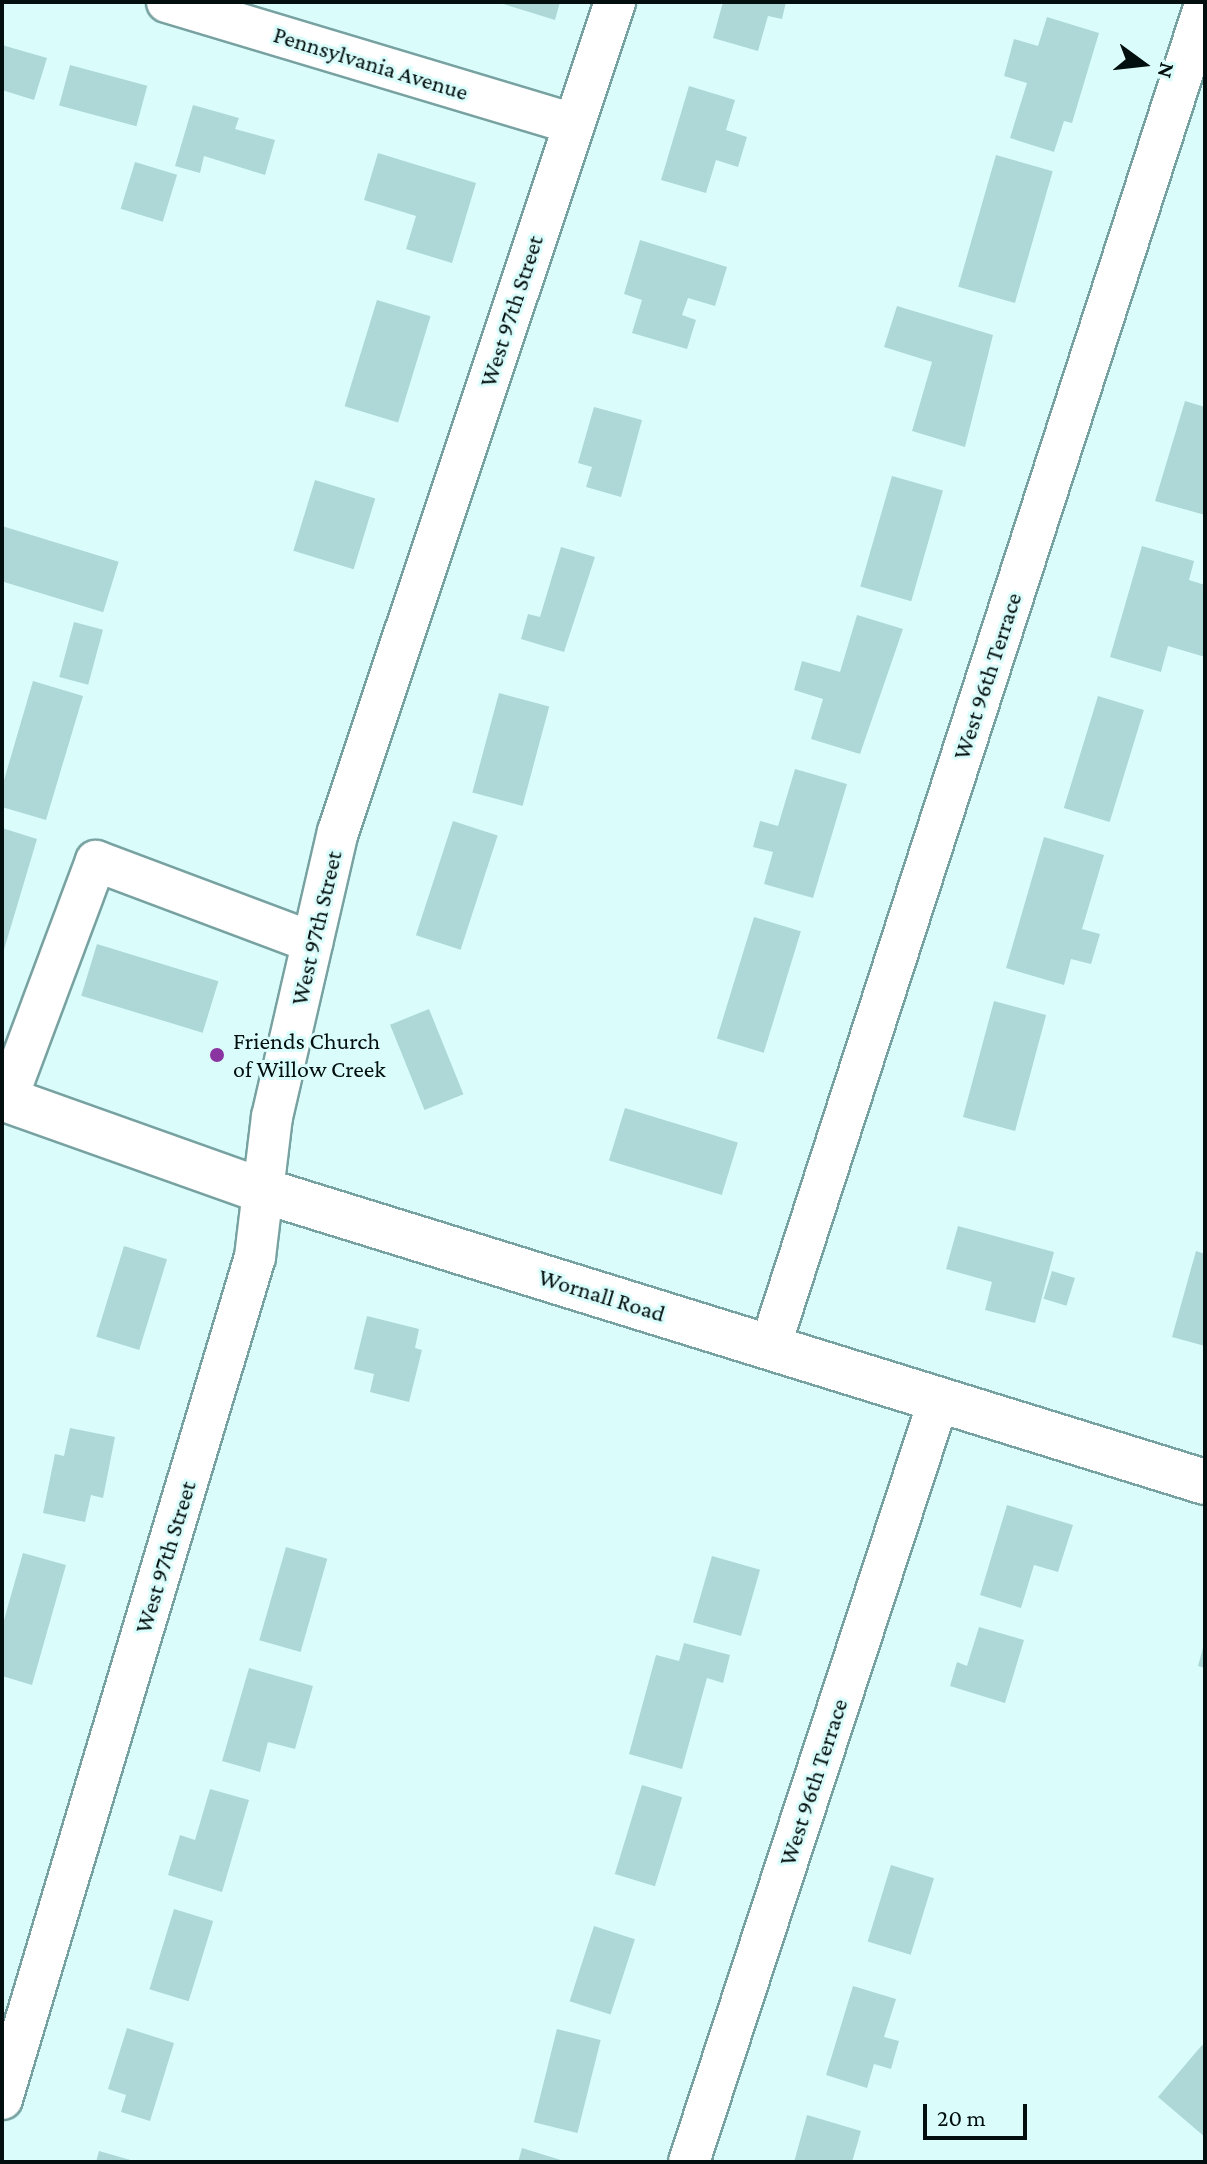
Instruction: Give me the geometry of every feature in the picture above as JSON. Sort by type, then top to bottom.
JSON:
[{"type":"main road","name":"Wornall Road","points":[[4,1098],[261,1190],[938,1402],[1205,1482]]},
{"type":"street","name":"Pennsylvania Avenue","points":[[167,2],[574,124]]},
{"type":"street","name":"West 97th Street","points":[[2,2099],[255,1257],[272,1117],[338,832],[615,2]]},
{"type":"street","name":"West 96th Terrace","points":[[770,1347],[1205,4]]},
{"type":"street","points":[[4,1098],[96,861],[312,942]]},
{"type":"street","name":"West 96th Terrace","points":[[689,2162],[938,1402]]},
{"type":"building","points":[[497,2],[560,2],[555,20]]},
{"type":"building","points":[[723,2],[786,2],[782,19],[768,16],[758,51],[713,38]]},
{"type":"building","points":[[1047,17],[1099,33],[1072,123],[1064,121],[1054,152],[1010,138],[1027,83],[1004,76],[1014,39],[1038,46]]},
{"type":"building","points":[[2,45],[47,58],[34,100],[2,90]]},
{"type":"building","points":[[70,65],[147,86],[136,126],[59,106]]},
{"type":"building","points":[[689,86],[735,100],[726,130],[747,137],[738,167],[716,160],[706,193],[661,180]]},
{"type":"building","points":[[193,105],[239,118],[235,129],[275,140],[265,175],[204,156],[200,173],[175,166]]},
{"type":"building","points":[[378,153],[476,183],[452,263],[406,249],[416,216],[364,200]]},
{"type":"building","points":[[996,155],[1053,171],[1015,303],[958,287]]},
{"type":"building","points":[[135,162],[177,175],[163,222],[121,209]]},
{"type":"building","points":[[640,240],[727,267],[715,306],[688,298],[682,315],[696,320],[687,349],[632,333],[642,300],[624,294]]},
{"type":"building","points":[[377,300],[431,316],[398,423],[345,406]]},
{"type":"building","points":[[897,306],[993,335],[965,447],[912,431],[932,362],[884,347]]},
{"type":"building","points":[[1185,401],[1205,407],[1205,515],[1155,501]]},
{"type":"building","points":[[594,407],[642,420],[621,497],[586,487],[592,467],[578,463]]},
{"type":"building","points":[[892,476],[943,491],[911,601],[860,587]]},
{"type":"building","points":[[315,480],[375,498],[354,569],[293,551]]},
{"type":"building","points":[[2,526],[119,562],[103,612],[2,581]]},
{"type":"building","points":[[1142,546],[1194,561],[1189,580],[1205,585],[1205,657],[1168,646],[1161,672],[1110,657]]},
{"type":"building","points":[[561,547],[595,557],[564,652],[521,639],[528,614],[540,617]]},
{"type":"building","points":[[857,615],[903,629],[860,754],[811,739],[823,699],[794,690],[802,661],[840,672]]},
{"type":"building","points":[[74,622],[103,630],[88,685],[59,677]]},
{"type":"building","points":[[33,681],[83,696],[46,820],[2,807],[2,787]]},
{"type":"building","points":[[499,693],[549,706],[523,806],[472,792]]},
{"type":"building","points":[[1098,696],[1144,710],[1110,822],[1064,808]]},
{"type":"building","points":[[795,769],[847,784],[813,898],[764,884],[773,852],[753,847],[760,821],[778,826]]},
{"type":"building","points":[[453,821],[498,836],[461,950],[416,935]]},
{"type":"building","points":[[2,828],[37,839],[3,953],[2,952]]},
{"type":"building","points":[[1044,837],[1104,855],[1082,929],[1100,934],[1091,964],[1071,959],[1064,985],[1006,968]]},
{"type":"building","points":[[754,917],[801,931],[764,1053],[717,1038]]},
{"type":"building","points":[[97,944],[218,981],[203,1033],[81,996]]},
{"type":"building","points":[[994,1001],[1046,1015],[1015,1131],[963,1117]]},
{"type":"building","points":[[429,1009],[463,1094],[425,1110],[390,1025]]},
{"type":"building","points":[[625,1108],[738,1142],[722,1195],[609,1161]]},
{"type":"building","points":[[958,1226],[1054,1252],[1035,1323],[985,1310],[992,1282],[946,1269]]},
{"type":"building","points":[[124,1246],[167,1259],[139,1350],[96,1337]]},
{"type":"building","points":[[1196,1251],[1205,1254],[1205,1346],[1172,1337]]},
{"type":"building","points":[[1052,1271],[1075,1278],[1066,1306],[1044,1299]]},
{"type":"building","points":[[367,1316],[419,1329],[415,1348],[422,1350],[409,1402],[370,1392],[374,1374],[354,1369]]},
{"type":"building","points":[[70,1428],[115,1437],[103,1498],[91,1495],[85,1522],[43,1513],[55,1454],[64,1456]]},
{"type":"building","points":[[1007,1505],[1073,1525],[1058,1572],[1034,1565],[1021,1608],[980,1595]]},
{"type":"building","points":[[286,1547],[327,1559],[301,1652],[259,1640]]},
{"type":"building","points":[[23,1553],[66,1565],[32,1685],[2,1676],[2,1627]]},
{"type":"building","points":[[712,1556],[760,1570],[741,1636],[693,1622]]},
{"type":"building","points":[[979,1627],[1024,1640],[1005,1703],[950,1686],[957,1662],[967,1666]]},
{"type":"building","points":[[684,1643],[730,1655],[723,1683],[707,1678],[682,1769],[629,1754],[656,1655],[679,1661]]},
{"type":"building","points":[[1205,1645],[1205,1668],[1198,1666]]},
{"type":"building","points":[[249,1668],[313,1686],[295,1749],[268,1742],[260,1772],[222,1761]]},
{"type":"building","points":[[642,1785],[682,1797],[655,1886],[615,1874]]},
{"type":"building","points":[[210,1789],[249,1800],[222,1892],[168,1875],[180,1835],[195,1840]]},
{"type":"building","points":[[891,1865],[934,1878],[911,1955],[868,1942]]},
{"type":"building","points":[[174,1909],[213,1921],[189,2001],[149,1989]]},
{"type":"building","points":[[594,1926],[635,1939],[610,2014],[570,2001]]},
{"type":"building","points":[[853,1986],[896,1999],[884,2037],[899,2041],[891,2069],[874,2064],[867,2088],[826,2075]]},
{"type":"building","points":[[127,2028],[174,2043],[150,2121],[121,2112],[126,2095],[108,2089]]},
{"type":"building","points":[[557,2029],[601,2040],[577,2133],[534,2122]]},
{"type":"building","points":[[1202,2045],[1205,2047],[1205,2137],[1158,2097]]},
{"type":"building","points":[[807,2115],[861,2131],[852,2162],[794,2162]]},
{"type":"building","points":[[522,2148],[564,2161],[564,2162],[518,2162]]},
{"type":"building","points":[[99,2151],[134,2161],[134,2162],[96,2162]]},
{"type":"place","name":"Friends Church of Willow Creek","points":[[217,1055]]}]
